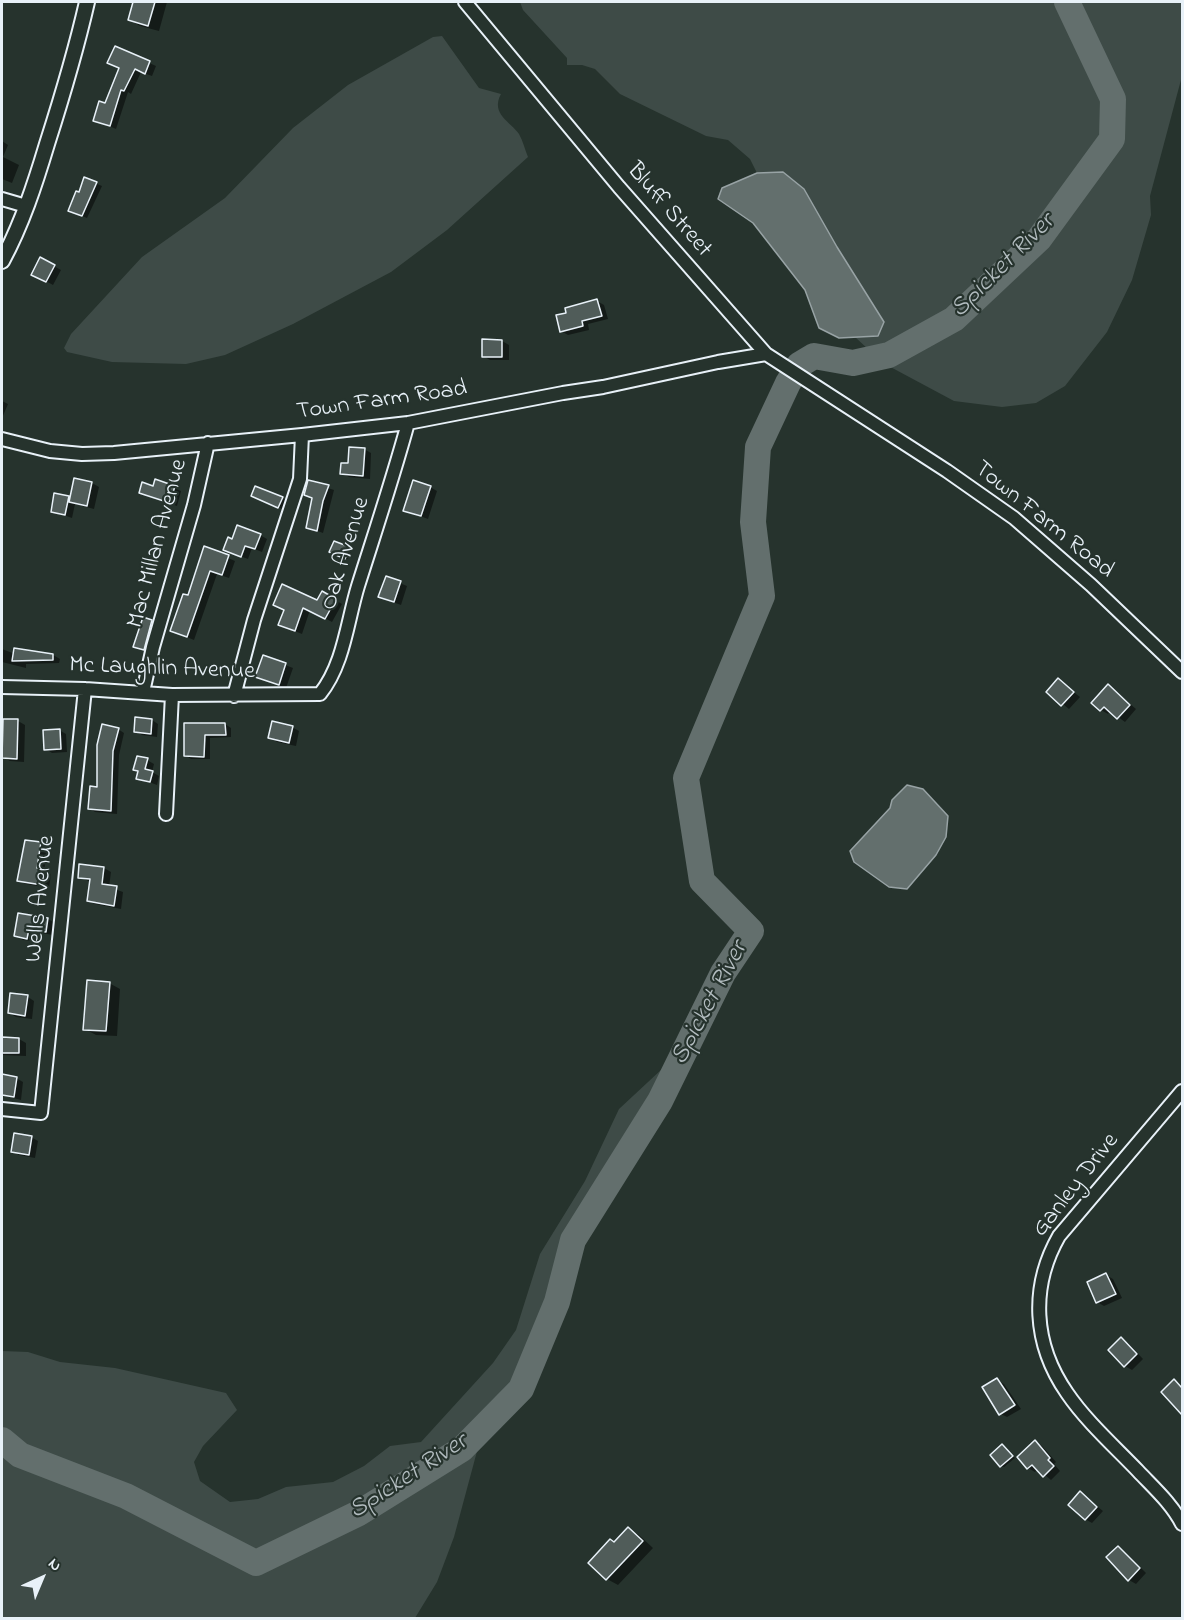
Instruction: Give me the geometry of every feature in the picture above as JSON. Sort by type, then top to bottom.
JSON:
[{"type":"street","points":[[2,261],[26,206],[74,57],[87,2]]},
{"type":"street","name":"Bluff Street","points":[[465,2],[627,196],[765,354],[865,419]]},
{"type":"street","points":[[2,199],[26,206]]},
{"type":"street","name":"Town Farm Road","points":[[2,439],[50,451],[82,454],[302,435],[408,423],[765,354]]},
{"type":"street","name":"Town Farm Road","points":[[865,419],[1014,518],[1108,601],[1182,672]]},
{"type":"street","name":"Oak Avenue","points":[[320,694],[331,681],[408,423]]},
{"type":"street","points":[[234,696],[254,620],[300,479],[302,435]]},
{"type":"street","name":"Mac Millan Avenue","points":[[143,692],[153,646],[194,505],[208,443]]},
{"type":"street","name":"Mc Laughlin Avenue","points":[[2,687],[85,689],[172,695],[320,694]]},
{"type":"street","name":"Wells Avenue","points":[[2,1109],[41,1113],[85,689]]},
{"type":"street","points":[[166,814],[172,695]]},
{"type":"street","name":"Ganley Drive","points":[[1182,1091],[1059,1236],[1051,1251],[1041,1281],[1039,1297],[1044,1345],[1061,1384],[1084,1414],[1162,1496],[1182,1524]]},
{"type":"shaded area","points":[[520,2],[1182,2],[1182,76],[1150,196],[1151,215],[1132,280],[1107,332],[1065,386],[1036,403],[1002,407],[954,401],[883,363],[855,337],[878,336],[837,247],[804,189],[783,172],[757,173],[750,159],[728,140],[706,136],[620,94],[595,69],[582,65],[567,65],[567,58],[523,10]]},
{"type":"shaded area","points":[[442,36],[479,88],[501,94],[498,101],[500,112],[519,134],[528,157],[447,230],[391,272],[293,324],[225,355],[186,364],[112,362],[67,352],[64,348],[71,334],[142,257],[225,198],[293,128],[348,85],[433,37]]},
{"type":"shaded area","points":[[783,172],[804,189],[884,322],[878,336],[839,338],[819,328],[805,290],[753,223],[718,199],[722,188],[757,173]]},
{"type":"shaded area","points":[[907,785],[923,789],[948,816],[946,837],[936,855],[907,889],[889,887],[854,862],[850,851],[890,808],[892,800]]},
{"type":"shaded area","points":[[662,1069],[664,1082],[623,1142],[596,1200],[554,1340],[544,1359],[496,1406],[483,1429],[454,1537],[437,1582],[415,1618],[2,1618],[2,1351],[28,1352],[60,1362],[115,1368],[226,1393],[237,1410],[203,1446],[194,1462],[200,1481],[230,1502],[258,1499],[286,1487],[333,1482],[364,1466],[390,1446],[421,1442],[493,1363],[516,1330],[540,1254],[585,1181],[619,1109]]},
{"type":"building","points":[[133,2],[155,2],[148,26],[128,20]]},
{"type":"building","points":[[115,46],[150,61],[145,74],[135,69],[124,91],[121,90],[110,126],[93,121],[99,101],[105,103],[119,68],[107,63]]},
{"type":"building","points":[[84,177],[97,182],[82,216],[68,211],[76,191],[79,192]]},
{"type":"building","points":[[40,257],[55,265],[46,282],[31,275]]},
{"type":"building","points":[[597,299],[602,316],[582,321],[583,326],[560,332],[556,315],[566,313],[565,308]]},
{"type":"building","points":[[482,339],[502,340],[502,357],[482,357]]},
{"type":"building","points":[[349,447],[365,448],[363,476],[340,474],[341,463],[348,463]]},
{"type":"building","points":[[74,478],[92,482],[87,506],[69,502]]},
{"type":"building","points":[[155,479],[175,486],[170,503],[139,493],[142,482],[153,486]]},
{"type":"building","points":[[308,480],[329,485],[317,531],[306,528],[312,498],[304,495]]},
{"type":"building","points":[[413,480],[431,486],[421,516],[403,511]]},
{"type":"building","points":[[255,486],[283,497],[278,508],[251,496]]},
{"type":"building","points":[[54,493],[69,496],[65,515],[51,512]]},
{"type":"building","points":[[237,525],[261,534],[255,549],[245,546],[241,557],[223,550],[228,537],[232,539]]},
{"type":"building","points":[[334,541],[350,547],[345,559],[329,552]]},
{"type":"building","points":[[204,546],[229,555],[222,575],[210,571],[187,637],[170,631],[183,594],[188,595]]},
{"type":"building","points":[[386,576],[401,581],[394,602],[378,597]]},
{"type":"building","points":[[282,584],[317,600],[322,591],[336,599],[325,619],[303,608],[295,631],[278,625],[284,610],[273,605]]},
{"type":"building","points":[[143,617],[152,620],[144,650],[133,647]]},
{"type":"building","points":[[14,648],[53,654],[53,660],[12,661]]},
{"type":"building","points":[[263,655],[286,663],[279,685],[255,677]]},
{"type":"building","points":[[1058,678],[1074,692],[1061,706],[1046,692]]},
{"type":"building","points":[[1108,684],[1130,705],[1117,719],[1104,707],[1100,711],[1091,703]]},
{"type":"building","points":[[135,717],[152,719],[151,734],[134,732]]},
{"type":"building","points":[[3,719],[18,719],[17,759],[2,758]]},
{"type":"building","points":[[272,721],[293,726],[289,743],[268,738]]},
{"type":"building","points":[[184,723],[225,723],[226,735],[205,735],[204,757],[184,756]]},
{"type":"building","points":[[102,724],[119,728],[113,751],[111,811],[88,809],[90,786],[97,787],[97,745]]},
{"type":"building","points":[[60,729],[61,749],[44,750],[43,730]]},
{"type":"building","points":[[137,756],[148,758],[145,769],[153,771],[150,782],[136,779],[138,771],[133,770]]},
{"type":"building","points":[[25,840],[41,842],[37,868],[44,869],[42,885],[17,881]]},
{"type":"building","points":[[79,864],[104,867],[102,884],[117,886],[114,906],[87,901],[90,879],[78,878]]},
{"type":"building","points":[[18,913],[48,918],[46,932],[29,929],[27,939],[14,936]]},
{"type":"building","points":[[87,980],[110,982],[106,1031],[83,1030]]},
{"type":"building","points":[[10,993],[28,995],[25,1016],[8,1013]]},
{"type":"building","points":[[2,1037],[19,1038],[19,1053],[2,1053]]},
{"type":"building","points":[[2,1074],[17,1077],[14,1097],[2,1095]]},
{"type":"building","points":[[14,1133],[32,1136],[29,1155],[11,1152]]},
{"type":"building","points":[[1106,1273],[1116,1294],[1096,1303],[1087,1282]]},
{"type":"building","points":[[1121,1337],[1137,1354],[1124,1367],[1108,1350]]},
{"type":"building","points":[[997,1378],[1015,1405],[999,1415],[982,1387]]},
{"type":"building","points":[[1174,1379],[1182,1388],[1182,1415],[1161,1392]]},
{"type":"building","points":[[1035,1440],[1054,1466],[1043,1477],[1032,1465],[1027,1469],[1017,1457]]},
{"type":"building","points":[[1002,1444],[1013,1456],[1000,1467],[990,1455]]},
{"type":"building","points":[[1080,1491],[1097,1507],[1085,1520],[1068,1505]]},
{"type":"building","points":[[628,1527],[643,1541],[606,1580],[588,1563],[610,1539],[614,1542]]},
{"type":"building","points":[[1118,1546],[1140,1568],[1128,1581],[1106,1557]]},
{"type":"waterway","name":"Spicket River","points":[[2,1440],[20,1455],[126,1496],[256,1563],[359,1513],[462,1449],[521,1389],[557,1302],[573,1240],[660,1101],[723,973],[751,931],[702,881],[686,778],[762,596],[753,522],[758,447],[799,365],[814,356],[853,363],[889,355],[954,319],[1039,239],[1112,139],[1113,99],[1067,2]]}]
